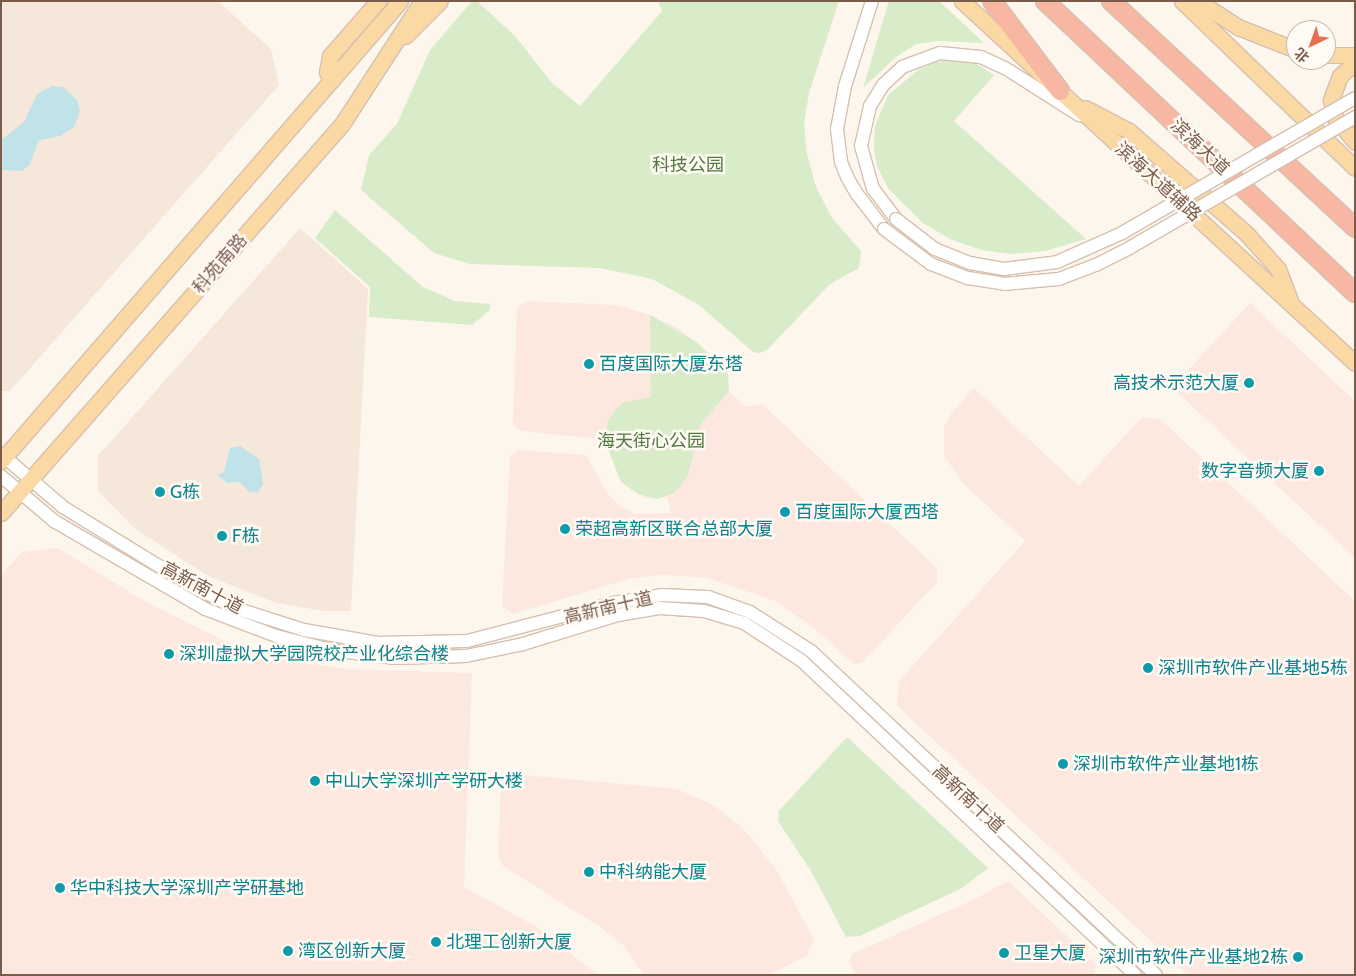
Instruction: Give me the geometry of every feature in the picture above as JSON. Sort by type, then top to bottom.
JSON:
[{"type":"highway","points":[[992,1],[1064,95]]},
{"type":"highway","name":"滨海大道","points":[[1045,1],[1355,293]]},
{"type":"highway","points":[[1111,1],[1355,228]]},
{"type":"main road","points":[[331,81],[327,72],[330,56],[378,1]]},
{"type":"main road","name":"科苑南路","points":[[2,458],[400,1]]},
{"type":"main road","name":"科苑南路","points":[[1,513],[342,124],[422,1]]},
{"type":"main road","points":[[386,55],[440,1]]},
{"type":"main road","points":[[872,1],[845,86],[837,129],[841,162],[856,194],[884,229],[931,264],[968,278],[1004,284],[1059,279],[1096,265],[1131,247],[1355,117]]},
{"type":"main road","name":"滨海大道辅路","points":[[962,1],[1355,362]]},
{"type":"main road","points":[[1182,1],[1355,168]]},
{"type":"main road","points":[[1198,1],[1238,27],[1286,46]]},
{"type":"main road","points":[[1100,129],[1005,68],[981,57],[953,52],[914,61],[892,75],[883,85],[870,106],[862,132],[861,146],[866,174],[884,206],[896,220],[935,249],[970,263],[1004,269],[1057,262],[1122,233],[1355,98]]},
{"type":"main road","points":[[1336,55],[1355,55]]},
{"type":"main road","points":[[1355,62],[1340,76],[1331,100],[1336,119],[1355,142]]},
{"type":"main road","points":[[1064,95],[1129,131],[1224,213],[1278,269],[1291,303]]},
{"type":"main road","name":"高新南十道","points":[[2,458],[77,517],[235,608],[304,630],[394,644],[467,641],[613,603],[662,595],[708,597],[750,612],[810,651],[1156,975]]},
{"type":"main road","name":"高新南十道","points":[[1,476],[19,493],[69,530],[204,609],[276,636],[331,650],[394,658],[466,656],[523,644],[618,615],[660,608],[704,611],[744,623],[802,661],[1135,975]]},
{"type":"shaded area","points":[[1,1],[218,1],[271,49],[279,85],[10,391],[1,391]]},
{"type":"shaded area","points":[[300,228],[368,289],[351,611],[324,611],[276,603],[208,576],[134,528],[98,491],[98,456]]},
{"type":"shaded area","points":[[526,301],[616,305],[650,315],[681,330],[728,373],[729,391],[746,407],[762,404],[937,568],[937,582],[862,663],[854,664],[815,629],[775,601],[707,578],[664,575],[632,578],[513,614],[502,606],[510,457],[518,450],[586,455],[609,495],[621,507],[636,514],[671,513],[667,497],[647,498],[621,482],[609,451],[599,439],[522,431],[513,425],[517,308]]},
{"type":"shaded area","points":[[1250,303],[1355,401],[1355,558],[1179,394],[1179,380]]},
{"type":"shaded area","points":[[974,388],[1079,486],[1142,417],[1160,419],[1355,601],[1355,975],[1188,975],[897,706],[899,681],[1025,541],[965,485],[944,456],[944,427],[952,412]]},
{"type":"shaded area","points":[[58,548],[144,601],[255,656],[349,669],[472,673],[464,887],[537,927],[598,975],[1,975],[1,575],[22,552]]},
{"type":"shaded area","points":[[512,774],[677,789],[713,805],[742,827],[776,869],[814,940],[807,956],[768,975],[644,975],[624,946],[600,927],[503,866],[498,857],[501,785]]},
{"type":"shaded area","points":[[1008,881],[1096,963],[1095,975],[856,975],[849,961],[852,954],[973,900]]},
{"type":"green space","name":"科技公园","points":[[472,1],[477,1],[515,36],[552,83],[580,106],[662,11],[658,1],[839,1],[809,93],[804,124],[807,154],[816,187],[832,218],[861,251],[859,268],[830,284],[767,350],[760,353],[753,352],[699,305],[652,279],[600,268],[470,264],[434,253],[361,190],[369,155],[397,124],[430,50]]},
{"type":"green space","points":[[889,1],[939,1],[984,43],[939,41],[916,44],[896,57],[863,88]]},
{"type":"green space","points":[[957,60],[977,64],[994,75],[954,121],[1086,239],[1045,251],[1011,254],[981,250],[950,239],[923,223],[888,188],[877,166],[874,148],[875,126],[888,95],[918,70],[936,62]]},
{"type":"green space","points":[[335,210],[423,287],[455,301],[490,304],[490,310],[472,325],[369,317],[370,287],[315,238]]},
{"type":"green space","name":"海天街心公园","points":[[650,315],[698,343],[728,373],[729,391],[700,425],[688,476],[674,493],[657,499],[638,494],[621,482],[609,451],[606,432],[608,420],[622,403],[651,397]]},
{"type":"green space","points":[[847,737],[988,868],[962,888],[860,936],[846,937],[811,871],[778,821],[779,811]]},
{"type":"water","points":[[52,86],[63,87],[77,100],[80,111],[74,127],[60,136],[39,140],[30,164],[22,171],[1,170],[1,140],[24,122],[37,94]]},
{"type":"water","points":[[240,446],[259,459],[263,484],[258,492],[250,492],[239,482],[228,483],[217,475],[224,472],[230,448]]},
{"type":"place","name":"百度国际大厦东塔","points":[[589,364]]},
{"type":"place","name":"高技术示范大厦","points":[[1249,383]]},
{"type":"place","name":"数字音频大厦","points":[[1319,471]]},
{"type":"place","name":"G栋","points":[[160,492]]},
{"type":"place","name":"百度国际大厦西塔","points":[[785,512]]},
{"type":"place","name":"荣超高新区联合总部大厦","points":[[565,529]]},
{"type":"place","name":"F栋","points":[[222,536]]},
{"type":"place","name":"深圳虚拟大学园院校产业化综合楼","points":[[169,654]]},
{"type":"place","name":"深圳市软件产业基地5栋","points":[[1148,668]]},
{"type":"place","name":"深圳市软件产业基地1栋","points":[[1063,764]]},
{"type":"place","name":"中山大学深圳产学研大楼","points":[[315,781]]},
{"type":"place","name":"中科纳能大厦","points":[[589,872]]},
{"type":"place","name":"华中科技大学深圳产学研基地","points":[[60,888]]},
{"type":"place","name":"北理工创新大厦","points":[[436,942]]},
{"type":"place","name":"湾区创新大厦","points":[[288,951]]},
{"type":"place","name":"卫星大厦","points":[[1004,953]]},
{"type":"place","name":"深圳市软件产业基地2栋","points":[[1298,957]]}]
